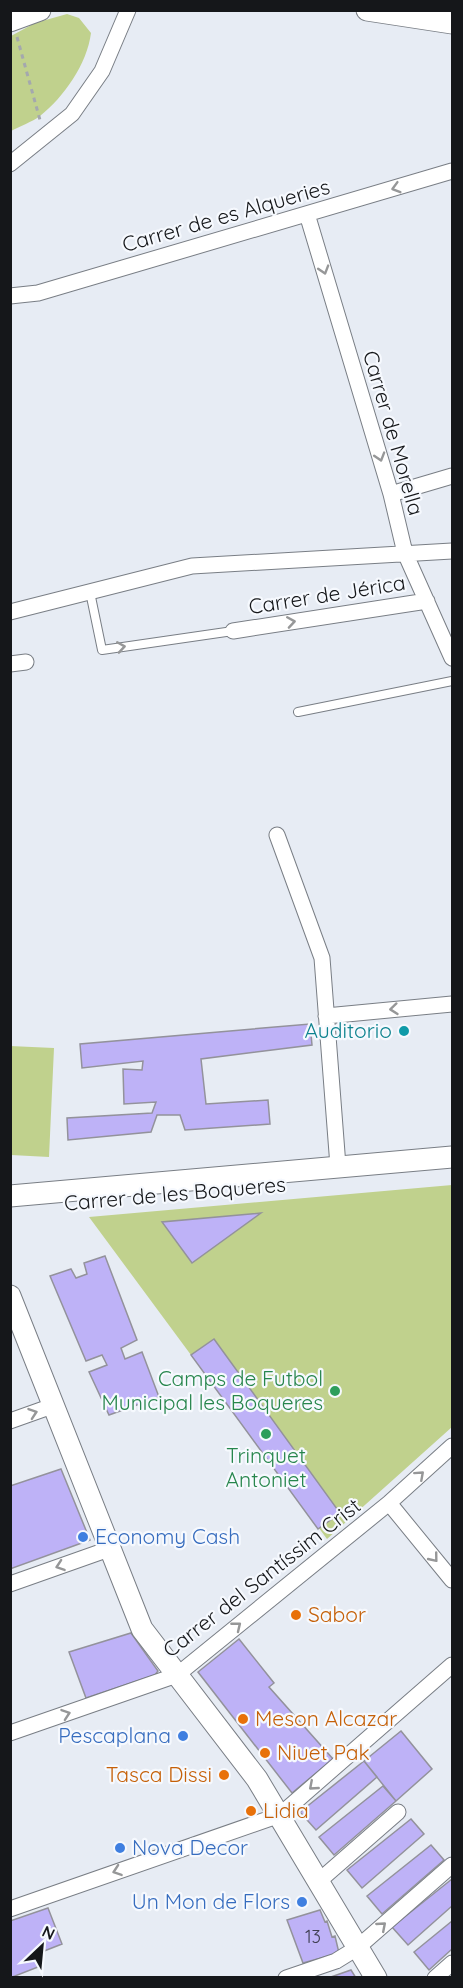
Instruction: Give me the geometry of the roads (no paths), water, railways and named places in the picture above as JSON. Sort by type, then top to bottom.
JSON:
[{"type":"street","points":[[12,20],[40,10]]},
{"type":"street","points":[[10,164],[72,114],[102,71],[128,10]]},
{"type":"street","points":[[367,10],[453,23]]},
{"type":"street","name":"Carrer de es Alqueries","points":[[10,296],[38,293],[453,171]]},
{"type":"street","name":"Carrer de Morella","points":[[307,214],[391,494],[405,554],[453,658]]},
{"type":"street","points":[[391,494],[453,476]]},
{"type":"street","points":[[10,612],[192,566],[453,550]]},
{"type":"street","name":"Carrer de Jérica","points":[[233,631],[427,602]]},
{"type":"street","points":[[277,835],[322,958],[338,1173]]},
{"type":"street","points":[[326,1016],[453,1004]]},
{"type":"street","name":"Carrer de les Boqueres","points":[[10,1208],[338,1173],[453,1156]]},
{"type":"street","name":"Carrer de les Boqueres","points":[[10,1196],[338,1173],[453,1170]]},
{"type":"street","points":[[10,1296],[142,1629],[257,1779],[376,1977]]},
{"type":"street","points":[[10,1421],[55,1405]]},
{"type":"street","name":"Carrer del Santíssim Crist","points":[[10,1733],[177,1674],[389,1503],[453,1446]]},
{"type":"street","points":[[389,1503],[453,1580]]},
{"type":"street","points":[[10,1584],[109,1549]]},
{"type":"street","points":[[10,1909],[280,1815],[453,1665]]},
{"type":"street","points":[[319,1881],[398,1812]]},
{"type":"street","points":[[286,1977],[336,1961],[357,1948],[453,1865]]},
{"type":"street","points":[[435,1977],[453,1963]]},
{"type":"lane","points":[[90,592],[102,650],[233,631]]},
{"type":"lane","points":[[298,712],[453,681]]},
{"type":"place","name":"Auditorio","points":[[404,1031]]},
{"type":"place","name":"Camps de Futbol Municipal les Boqueres","points":[[335,1391]]},
{"type":"place","name":"Trinquet Antoniet","points":[[266,1434]]},
{"type":"place","name":"Economy Cash","points":[[83,1537]]},
{"type":"place","name":"Sabor","points":[[296,1615]]},
{"type":"place","name":"Meson Alcazar","points":[[243,1719]]},
{"type":"place","name":"Pescaplana","points":[[183,1736]]},
{"type":"place","name":"Niuet Pak","points":[[265,1753]]},
{"type":"place","name":"Tasca Dissi","points":[[224,1775]]},
{"type":"place","name":"Lidia","points":[[251,1811]]},
{"type":"place","name":"Nova Decor","points":[[120,1848]]},
{"type":"place","name":"Un Mon de Flors","points":[[302,1902]]}]
